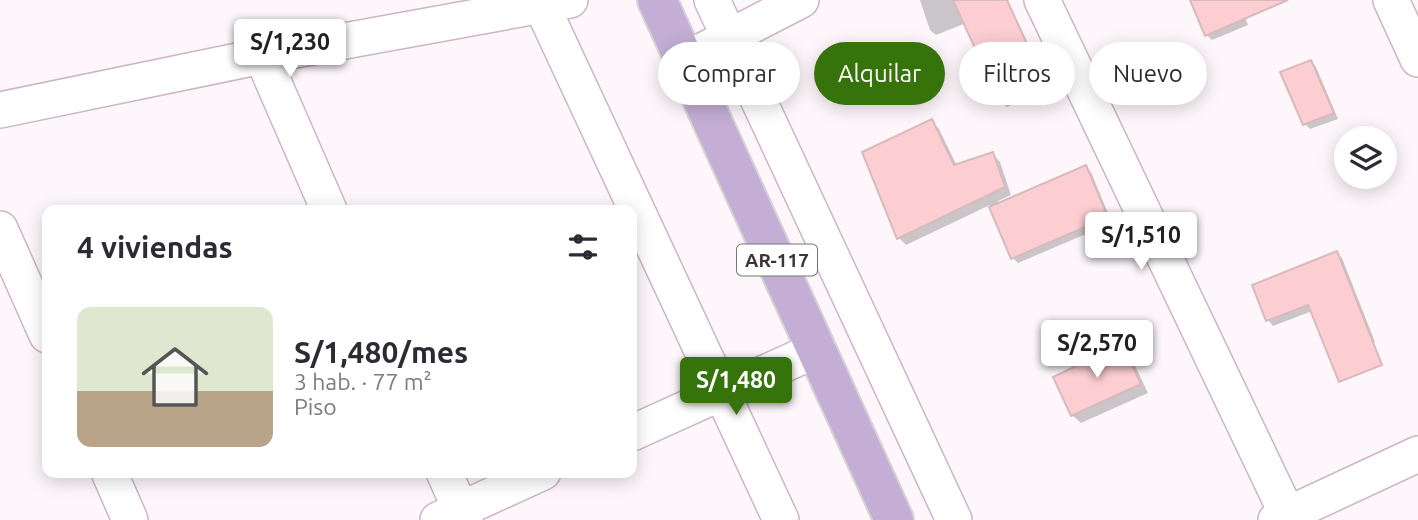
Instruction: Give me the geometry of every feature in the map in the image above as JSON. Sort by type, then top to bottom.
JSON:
[{"type":"main road","name":"AR-117","points":[[657,0],[677,42]]},
{"type":"main road","name":"AR-117","points":[[706,105],[894,520]]},
{"type":"street","points":[[712,0],[954,520]]},
{"type":"street","points":[[717,42],[801,0]]},
{"type":"street","points":[[1042,0],[1285,518],[1418,454]]},
{"type":"street","points":[[1391,0],[1418,59]]},
{"type":"street","points":[[0,110],[262,56],[550,2],[721,393],[781,520]]},
{"type":"street","points":[[262,56],[327,205]]},
{"type":"street","points":[[0,229],[42,324]]},
{"type":"street","points":[[637,431],[818,349]]},
{"type":"street","points":[[112,478],[130,520]]},
{"type":"street","points":[[446,478],[455,516],[531,478]]},
{"type":"building","points":[[953,0],[1007,0],[1026,42],[972,42]]},
{"type":"building","points":[[1190,0],[1288,0],[1205,36]]},
{"type":"building","points":[[1311,60],[1334,113],[1303,125],[1280,72]]},
{"type":"building","points":[[932,119],[954,165],[993,152],[1005,187],[897,239],[862,152]]},
{"type":"building","points":[[1086,165],[1108,217],[1011,259],[989,207]]},
{"type":"building","points":[[1337,251],[1382,365],[1339,382],[1308,305],[1266,321],[1252,285]]},
{"type":"building","points":[[1122,344],[1141,384],[1071,416],[1053,377]]}]
